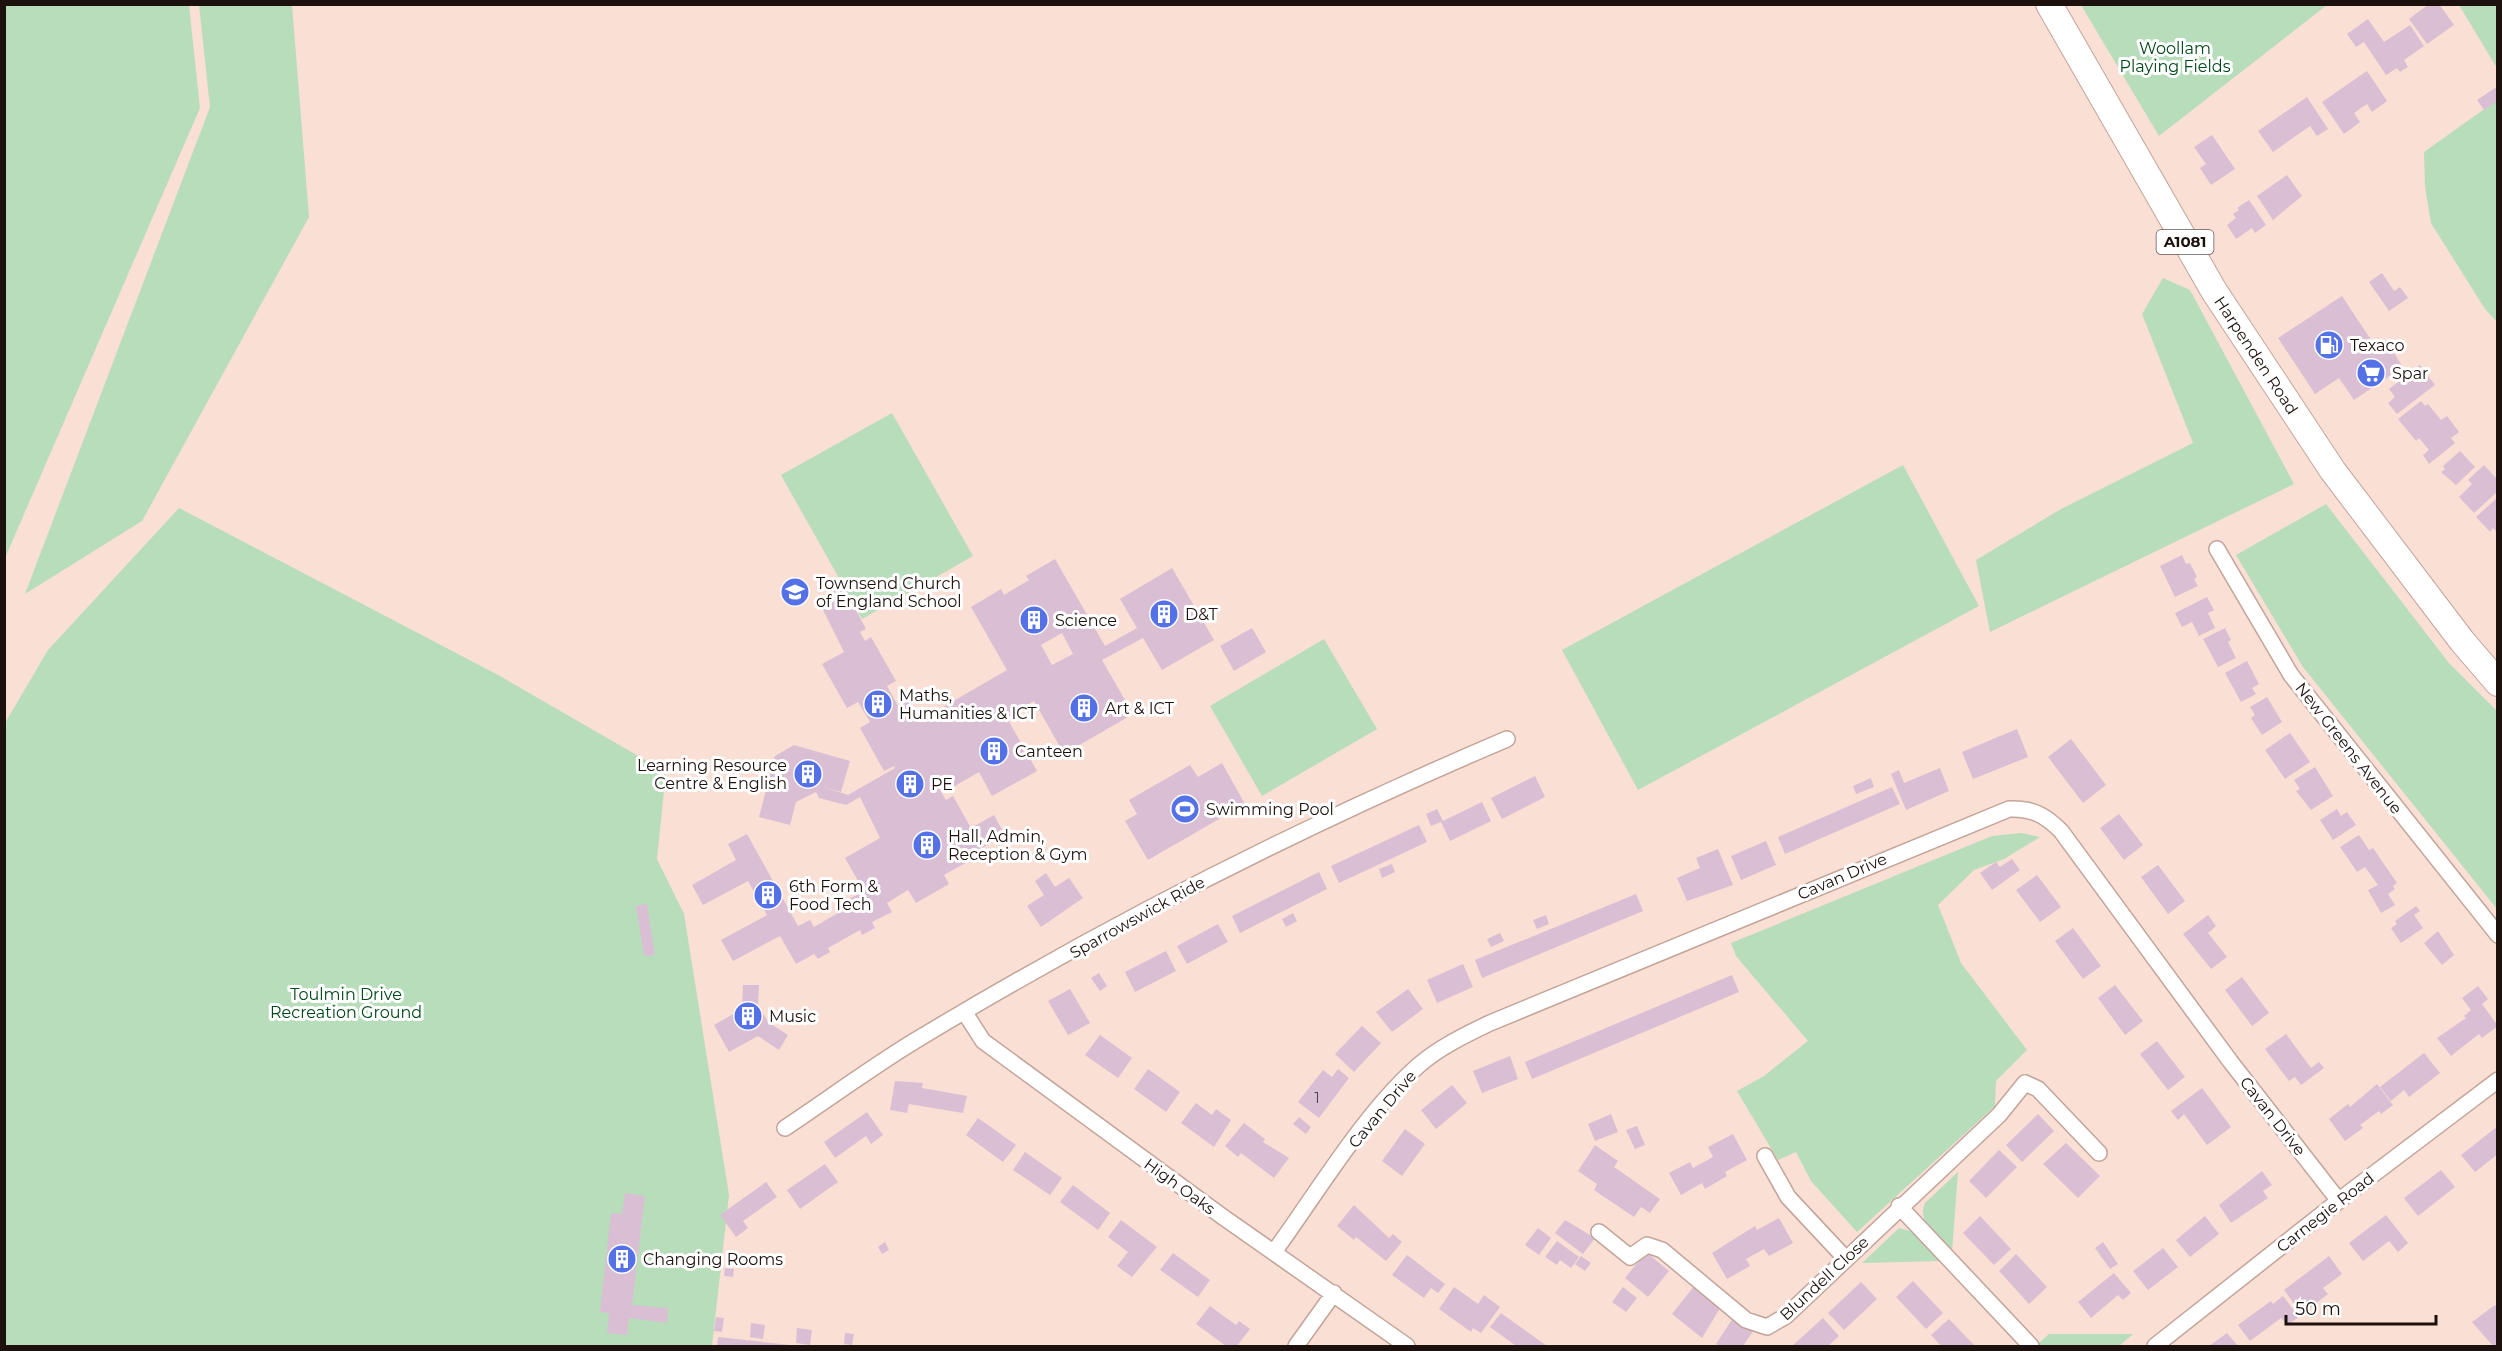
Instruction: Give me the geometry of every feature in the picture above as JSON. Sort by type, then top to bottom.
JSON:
[{"type":"main road","name":"Harpenden Road","points":[[2049,4],[2214,291],[2314,443],[2462,641],[2498,683]]},
{"type":"street","name":"New Greens Avenue","points":[[2217,549],[2291,675],[2498,935]]},
{"type":"street","name":"Sparrowswick Ride","points":[[785,1128],[911,1043],[1253,854],[1393,787],[1507,739]]},
{"type":"street","name":"Cavan Drive","points":[[1274,1252],[1374,1114],[1400,1083],[1440,1049],[1490,1023],[2009,809],[2023,808],[2042,814],[2061,831],[2230,1061],[2338,1201]]},
{"type":"street","name":"High Oaks","points":[[964,1013],[983,1041],[1222,1217],[1334,1293],[1407,1347]]},
{"type":"street","name":"Carnegie Road","points":[[2155,1347],[2338,1201],[2498,1080]]},
{"type":"street","name":"Blundell Close","points":[[1599,1232],[1630,1257],[1647,1245],[1662,1250],[1746,1320],[1767,1327],[1786,1316],[1899,1206],[1999,1114],[2025,1083],[2038,1089],[2099,1153]]},
{"type":"street","points":[[1765,1156],[1788,1197],[1845,1259]]},
{"type":"street","points":[[1899,1206],[2031,1347]]},
{"type":"street","points":[[1296,1347],[1334,1293]]},
{"type":"green space","points":[[5,4],[189,5],[200,108],[5,558]]},
{"type":"green space","points":[[199,5],[292,5],[309,217],[142,521],[25,594],[210,107]]},
{"type":"green space","name":"Woollam Playing Fields","points":[[2081,5],[2327,5],[2159,136]]},
{"type":"green space","points":[[2459,5],[2497,5],[2497,68]]},
{"type":"green space","points":[[2497,100],[2497,322],[2485,309],[2431,223],[2425,187],[2424,152]]},
{"type":"green space","points":[[2163,278],[2190,290],[2294,484],[1990,632],[1976,560],[2061,509],[2193,443],[2142,314]]},
{"type":"green space","points":[[892,413],[973,556],[862,619],[781,475]]},
{"type":"green space","points":[[1903,465],[1979,606],[1638,790],[1562,650]]},
{"type":"green space","points":[[2326,504],[2449,663],[2497,711],[2497,909],[2303,667],[2236,555]]},
{"type":"green space","name":"Toulmin Drive Recreation Ground","points":[[179,508],[500,676],[666,772],[657,859],[684,914],[729,1195],[712,1346],[5,1346],[5,723],[48,650]]},
{"type":"green space","points":[[1324,639],[1377,729],[1262,796],[1210,706]]},
{"type":"green space","points":[[2021,833],[2040,837],[2004,859],[1974,870],[1938,905],[1961,963],[2027,1050],[1996,1081],[1995,1106],[1857,1232],[1811,1181],[1796,1152],[1778,1160],[1737,1091],[1764,1076],[1808,1041],[1736,956],[1731,943],[1992,836]]},
{"type":"green space","points":[[1958,1172],[1952,1252],[1926,1224],[1923,1210],[1925,1203]]},
{"type":"green space","points":[[1899,1228],[1914,1232],[1941,1261],[1862,1263]]},
{"type":"green space","points":[[2049,1334],[2133,1334],[2119,1346],[2042,1346],[2039,1343]]},
{"type":"building","points":[[2429,4],[2439,4],[2454,25],[2427,44],[2409,19]]},
{"type":"building","points":[[2368,19],[2384,42],[2410,25],[2424,46],[2404,60],[2408,67],[2400,72],[2397,68],[2386,75],[2364,42],[2356,47],[2347,34]]},
{"type":"building","points":[[2367,71],[2387,101],[2372,112],[2367,104],[2354,113],[2360,122],[2344,134],[2322,102]]},
{"type":"building","points":[[2498,86],[2498,101],[2484,110],[2477,100]]},
{"type":"building","points":[[2307,97],[2328,129],[2317,136],[2310,126],[2273,152],[2258,131]]},
{"type":"building","points":[[2212,135],[2235,169],[2211,185],[2200,168],[2206,164],[2194,147]]},
{"type":"building","points":[[2287,175],[2302,196],[2273,220],[2257,196]]},
{"type":"building","points":[[2249,200],[2266,225],[2255,233],[2252,228],[2236,239],[2227,225],[2236,218],[2233,214],[2239,210],[2237,208]]},
{"type":"building","points":[[2382,273],[2394,291],[2400,287],[2408,298],[2389,311],[2369,282]]},
{"type":"building","name":"Texaco","points":[[2342,296],[2379,352],[2389,345],[2403,367],[2354,400],[2339,378],[2315,394],[2278,338]]},
{"type":"building","points":[[2420,365],[2435,385],[2397,414],[2388,403],[2395,397],[2389,389]]},
{"type":"building","points":[[2421,401],[2425,406],[2428,404],[2441,420],[2447,416],[2459,432],[2451,438],[2455,443],[2429,464],[2423,455],[2429,450],[2419,438],[2416,441],[2398,419]]},
{"type":"building","points":[[2460,451],[2475,467],[2456,485],[2441,472],[2445,469],[2443,466]]},
{"type":"building","points":[[2484,465],[2498,480],[2498,491],[2474,513],[2459,497],[2472,484],[2468,480]]},
{"type":"building","points":[[2498,497],[2498,533],[2493,528],[2490,532],[2476,517]]},
{"type":"building","points":[[2182,555],[2186,564],[2190,563],[2197,577],[2194,579],[2198,586],[2175,597],[2160,566]]},
{"type":"building","points":[[1055,559],[1105,646],[1137,628],[1120,599],[1172,568],[1214,640],[1162,670],[1143,638],[1102,660],[1133,714],[1064,754],[1034,701],[1007,718],[1037,771],[992,796],[979,772],[953,787],[946,774],[934,780],[946,800],[953,796],[971,828],[994,815],[1005,835],[973,853],[976,857],[944,875],[949,884],[916,903],[908,890],[887,903],[892,912],[872,922],[875,928],[862,935],[860,930],[828,948],[830,952],[818,959],[814,954],[796,964],[780,936],[733,961],[721,940],[767,915],[748,881],[703,905],[692,885],[736,860],[728,844],[747,834],[798,926],[810,920],[814,927],[850,906],[847,900],[864,891],[845,858],[880,838],[860,797],[846,805],[819,798],[816,792],[796,802],[790,825],[759,817],[775,756],[794,745],[850,761],[841,792],[823,787],[848,795],[895,768],[894,766],[884,771],[860,728],[870,722],[858,702],[847,708],[822,664],[844,652],[818,600],[843,586],[866,629],[860,632],[865,641],[871,637],[896,681],[887,686],[898,706],[908,701],[919,721],[1007,670],[971,607],[1001,589],[1004,595],[1029,580],[1026,576]],"holes":[[[1062,633],[1073,654],[1052,665],[1041,645]]]},
{"type":"building","points":[[2207,597],[2214,610],[2208,613],[2215,628],[2199,636],[2192,622],[2182,627],[2175,613]]},
{"type":"building","points":[[1252,628],[1266,652],[1234,671],[1220,646]]},
{"type":"building","points":[[2225,628],[2231,640],[2228,642],[2236,658],[2218,667],[2203,639]]},
{"type":"building","points":[[2247,661],[2259,684],[2252,688],[2256,694],[2241,702],[2225,673]]},
{"type":"building","points":[[2267,697],[2282,722],[2262,735],[2251,718],[2255,715],[2250,707]]},
{"type":"building","points":[[2017,729],[2028,757],[1973,779],[1962,752]]},
{"type":"building","points":[[2290,733],[2310,762],[2285,779],[2265,750]]},
{"type":"building","points":[[2071,739],[2106,785],[2083,803],[2048,757]]},
{"type":"building","name":"Swimming Pool","points":[[1222,763],[1245,804],[1148,860],[1125,821],[1137,814],[1129,800],[1190,765],[1198,777]]},
{"type":"building","points":[[2315,767],[2333,796],[2311,810],[2296,791],[2300,789],[2294,780]]},
{"type":"building","points":[[1940,768],[1949,791],[1906,810],[1891,774],[1899,770],[1904,783]]},
{"type":"building","points":[[1535,776],[1545,797],[1502,819],[1491,798]]},
{"type":"building","points":[[1871,778],[1874,787],[1856,794],[1853,786]]},
{"type":"building","points":[[1892,787],[1900,804],[1785,854],[1778,837]]},
{"type":"building","points":[[1482,802],[1491,821],[1450,841],[1441,822],[1431,826],[1426,814],[1437,809],[1443,821]]},
{"type":"building","points":[[2337,809],[2341,816],[2347,812],[2356,825],[2333,840],[2320,820]]},
{"type":"building","points":[[2119,814],[2143,845],[2124,860],[2100,828]]},
{"type":"building","points":[[1419,825],[1427,842],[1339,883],[1331,866]]},
{"type":"building","points":[[2359,835],[2369,850],[2373,848],[2397,883],[2393,886],[2395,889],[2388,894],[2395,905],[2381,913],[2368,890],[2378,885],[2365,867],[2357,872],[2340,847]]},
{"type":"building","points":[[1766,841],[1776,865],[1741,880],[1731,856]]},
{"type":"building","points":[[1718,849],[1733,885],[1687,901],[1677,878],[1700,868],[1696,858]]},
{"type":"building","points":[[2012,859],[2020,870],[1992,890],[1980,873],[1996,862],[2000,867]]},
{"type":"building","points":[[1392,864],[1395,872],[1382,878],[1379,869]]},
{"type":"building","points":[[2158,865],[2185,901],[2168,914],[2141,877]]},
{"type":"building","points":[[1319,872],[1327,889],[1240,933],[1232,916]]},
{"type":"building","points":[[1046,873],[1055,887],[1069,878],[1083,898],[1041,927],[1027,906],[1044,895],[1035,881]]},
{"type":"building","points":[[2037,875],[2061,907],[2040,922],[2016,890]]},
{"type":"building","points":[[1636,894],[1643,911],[1482,978],[1475,960]]},
{"type":"building","points":[[647,904],[655,955],[644,956],[636,906]]},
{"type":"building","points":[[2416,906],[2420,911],[2414,915],[2423,928],[2401,943],[2391,928],[2397,924],[2395,921]]},
{"type":"building","points":[[1293,913],[1297,921],[1286,927],[1282,919]]},
{"type":"building","points":[[1546,915],[1549,924],[1537,929],[1533,920]]},
{"type":"building","points":[[2208,915],[2216,926],[2208,933],[2227,957],[2211,969],[2183,934]]},
{"type":"building","points":[[1218,924],[1228,942],[1187,964],[1177,946]]},
{"type":"building","points":[[2073,928],[2101,966],[2083,979],[2055,941]]},
{"type":"building","points":[[2438,931],[2454,955],[2442,965],[2424,943]]},
{"type":"building","points":[[1500,933],[1504,941],[1491,947],[1487,939]]},
{"type":"building","points":[[1166,951],[1176,971],[1135,992],[1125,972]]},
{"type":"building","points":[[1463,964],[1473,987],[1437,1003],[1427,980]]},
{"type":"building","points":[[1099,973],[1107,986],[1100,991],[1091,978]]},
{"type":"building","points":[[1732,975],[1739,992],[1532,1079],[1525,1062]]},
{"type":"building","points":[[2242,977],[2269,1013],[2252,1026],[2225,990]]},
{"type":"building","name":"Music","points":[[743,985],[759,985],[758,1005],[768,1022],[788,1035],[779,1050],[758,1036],[729,1052],[714,1025],[742,1009]]},
{"type":"building","points":[[2115,985],[2143,1021],[2125,1035],[2098,998]]},
{"type":"building","points":[[2478,986],[2488,999],[2482,1004],[2498,1026],[2482,1038],[2479,1034],[2451,1056],[2437,1038],[2466,1018],[2464,1016],[2471,1010],[2462,998]]},
{"type":"building","points":[[1070,989],[1090,1023],[1068,1035],[1048,1001]]},
{"type":"building","points":[[1408,989],[1423,1009],[1392,1032],[1376,1012]]},
{"type":"building","points":[[1362,1026],[1381,1043],[1354,1072],[1335,1054]]},
{"type":"building","points":[[2286,1034],[2311,1068],[2319,1062],[2324,1068],[2301,1085],[2295,1077],[2289,1081],[2265,1049]]},
{"type":"building","points":[[1100,1035],[1132,1058],[1118,1078],[1085,1055]]},
{"type":"building","points":[[2157,1041],[2185,1077],[2168,1090],[2140,1054]]},
{"type":"building","points":[[2424,1053],[2440,1073],[2409,1097],[2404,1090],[2391,1101],[2380,1087]]},
{"type":"building","points":[[1510,1056],[1518,1079],[1482,1093],[1473,1071]]},
{"type":"building","points":[[1148,1069],[1180,1092],[1166,1112],[1134,1089]]},
{"type":"building","points":[[1338,1069],[1349,1078],[1319,1118],[1298,1102],[1323,1070],[1332,1077]]},
{"type":"building","points":[[895,1081],[923,1083],[922,1088],[967,1096],[963,1113],[909,1104],[907,1113],[890,1110]]},
{"type":"building","points":[[2377,1084],[2393,1105],[2381,1114],[2379,1111],[2360,1125],[2363,1128],[2345,1141],[2329,1119],[2348,1104],[2350,1107]]},
{"type":"building","points":[[1452,1085],[1467,1103],[1436,1129],[1421,1110]]},
{"type":"building","points":[[2202,1088],[2231,1127],[2207,1145],[2184,1114],[2178,1120],[2171,1111]]},
{"type":"building","points":[[1196,1103],[1212,1115],[1216,1109],[1231,1120],[1214,1147],[1181,1123]]},
{"type":"building","points":[[867,1112],[883,1135],[871,1144],[866,1136],[835,1158],[824,1142]]},
{"type":"building","points":[[1611,1114],[1618,1132],[1595,1141],[1588,1124]]},
{"type":"building","points":[[2038,1114],[2054,1131],[2022,1162],[2006,1145]]},
{"type":"building","points":[[1299,1117],[1311,1127],[1306,1134],[1293,1124]]},
{"type":"building","points":[[978,1118],[1016,1145],[1003,1162],[966,1135]]},
{"type":"building","points":[[1244,1123],[1265,1139],[1263,1142],[1289,1158],[1274,1178],[1241,1153],[1238,1157],[1225,1146]]},
{"type":"building","points":[[1637,1126],[1645,1145],[1635,1149],[1626,1130]]},
{"type":"building","points":[[2498,1126],[2498,1154],[2475,1172],[2461,1155]]},
{"type":"building","points":[[1405,1129],[1425,1144],[1402,1176],[1382,1161]]},
{"type":"building","points":[[1733,1134],[1747,1160],[1725,1172],[1727,1176],[1705,1189],[1702,1183],[1681,1195],[1669,1173],[1690,1162],[1693,1168],[1713,1157],[1708,1147]]},
{"type":"building","points":[[2066,1143],[2100,1176],[2078,1198],[2043,1164]]},
{"type":"building","points":[[1595,1145],[1618,1161],[1614,1167],[1660,1199],[1650,1213],[1641,1207],[1634,1217],[1594,1190],[1597,1184],[1578,1171]]},
{"type":"building","points":[[1999,1150],[2017,1167],[1986,1198],[1969,1181]]},
{"type":"building","points":[[1025,1152],[1062,1178],[1050,1195],[1013,1170]]},
{"type":"building","points":[[825,1164],[838,1182],[800,1209],[787,1190]]},
{"type":"building","points":[[2441,1170],[2455,1187],[2418,1216],[2404,1198]]},
{"type":"building","points":[[2262,1171],[2272,1185],[2263,1191],[2268,1198],[2231,1223],[2219,1205]]},
{"type":"building","points":[[766,1182],[777,1197],[743,1221],[748,1228],[736,1237],[720,1215]]},
{"type":"building","points":[[1073,1185],[1110,1213],[1098,1230],[1060,1202]]},
{"type":"building","name":"Changing Rooms","points":[[625,1193],[645,1196],[632,1305],[668,1308],[667,1323],[629,1318],[627,1335],[607,1333],[609,1313],[600,1312],[611,1213],[622,1214]]},
{"type":"building","points":[[1354,1205],[1389,1238],[1393,1234],[1402,1242],[1386,1261],[1356,1237],[1354,1240],[1337,1226]]},
{"type":"building","points":[[2386,1215],[2408,1243],[2398,1252],[2389,1241],[2363,1261],[2349,1243]]},
{"type":"building","points":[[1980,1216],[2011,1249],[1994,1265],[1963,1233]]},
{"type":"building","points":[[2205,1216],[2219,1234],[2190,1257],[2176,1240]]},
{"type":"building","points":[[1779,1218],[1793,1243],[1769,1256],[1764,1249],[1746,1259],[1750,1266],[1727,1279],[1712,1253],[1755,1226],[1757,1230]]},
{"type":"building","points":[[1121,1220],[1157,1247],[1132,1277],[1117,1266],[1128,1252],[1108,1237]]},
{"type":"building","points":[[1565,1220],[1595,1238],[1583,1254],[1555,1233]]},
{"type":"building","points":[[1538,1228],[1551,1238],[1539,1255],[1525,1245]]},
{"type":"building","points":[[1557,1241],[1579,1257],[1571,1268],[1560,1260],[1557,1265],[1545,1257]]},
{"type":"building","points":[[885,1242],[889,1250],[882,1254],[878,1247]]},
{"type":"building","points":[[2103,1242],[2118,1264],[2110,1269],[2095,1248]]},
{"type":"building","points":[[2163,1248],[2178,1267],[2148,1290],[2133,1271]]},
{"type":"building","points":[[1646,1252],[1669,1271],[1648,1297],[1625,1278]]},
{"type":"building","points":[[1173,1253],[1210,1280],[1198,1297],[1160,1270]]},
{"type":"building","points":[[2016,1254],[2047,1287],[2029,1304],[1999,1271]]},
{"type":"building","points":[[1407,1255],[1445,1284],[1438,1293],[1431,1288],[1424,1298],[1392,1275]]},
{"type":"building","points":[[1581,1256],[1591,1263],[1585,1271],[1575,1264]]},
{"type":"building","points":[[2329,1256],[2342,1274],[2323,1288],[2328,1294],[2302,1314],[2284,1290]]},
{"type":"building","points":[[725,1268],[734,1269],[733,1277],[724,1276]]},
{"type":"building","points":[[2114,1273],[2131,1293],[2123,1300],[2118,1295],[2091,1318],[2078,1302]]},
{"type":"building","points":[[1913,1281],[1943,1313],[1926,1329],[1896,1297]]},
{"type":"building","points":[[1861,1282],[1877,1299],[1844,1330],[1828,1313]]},
{"type":"building","points":[[1695,1285],[1722,1305],[1702,1338],[1672,1314]]},
{"type":"building","points":[[1454,1287],[1478,1304],[1484,1295],[1500,1307],[1481,1333],[1473,1328],[1471,1332],[1439,1309]]},
{"type":"building","points":[[1623,1287],[1637,1298],[1626,1312],[1612,1302]]},
{"type":"building","points":[[2283,1296],[2299,1317],[2287,1325],[2281,1318],[2250,1341],[2238,1325],[2271,1301],[2273,1304]]},
{"type":"building","points":[[2495,1305],[2498,1308],[2498,1346],[2493,1346],[2472,1322]]},
{"type":"building","points":[[1210,1306],[1236,1325],[1239,1321],[1250,1329],[1237,1346],[1226,1346],[1196,1324]]},
{"type":"building","points":[[1501,1313],[1547,1346],[1516,1346],[1490,1327]]},
{"type":"building","points":[[716,1317],[724,1318],[722,1332],[714,1331]]},
{"type":"building","points":[[1733,1318],[1754,1330],[1743,1346],[1719,1346],[1716,1344]]},
{"type":"building","points":[[1823,1318],[1839,1336],[1828,1346],[1792,1346]]},
{"type":"building","points":[[1949,1319],[1975,1346],[1941,1346],[1931,1335]]},
{"type":"building","points":[[751,1323],[765,1325],[763,1339],[750,1337]]},
{"type":"building","points":[[797,1328],[812,1330],[810,1345],[796,1343]]},
{"type":"building","points":[[845,1333],[854,1334],[852,1345],[844,1344]]},
{"type":"building","points":[[2227,1333],[2238,1346],[2209,1346]]},
{"type":"building","points":[[718,1337],[790,1345],[790,1346],[717,1346]]},
{"type":"place","name":"Texaco","points":[[2329,345]]},
{"type":"place","name":"Spar","points":[[2371,373]]},
{"type":"place","name":"Townsend Church of England School","points":[[795,592]]},
{"type":"place","name":"D&T","points":[[1164,614]]},
{"type":"place","name":"Science","points":[[1034,620]]},
{"type":"place","name":"Maths, Humanities & ICT","points":[[878,704]]},
{"type":"place","name":"Art & ICT","points":[[1084,708]]},
{"type":"place","name":"Canteen","points":[[994,751]]},
{"type":"place","name":"Learning Resource Centre & English","points":[[808,774]]},
{"type":"place","name":"PE","points":[[910,784]]},
{"type":"place","name":"Swimming Pool","points":[[1185,809]]},
{"type":"place","name":"Hall, Admin, Reception & Gym","points":[[927,845]]},
{"type":"place","name":"6th Form & Food Tech","points":[[768,895]]},
{"type":"place","name":"Music","points":[[748,1016]]},
{"type":"place","name":"Changing Rooms","points":[[622,1259]]}]
